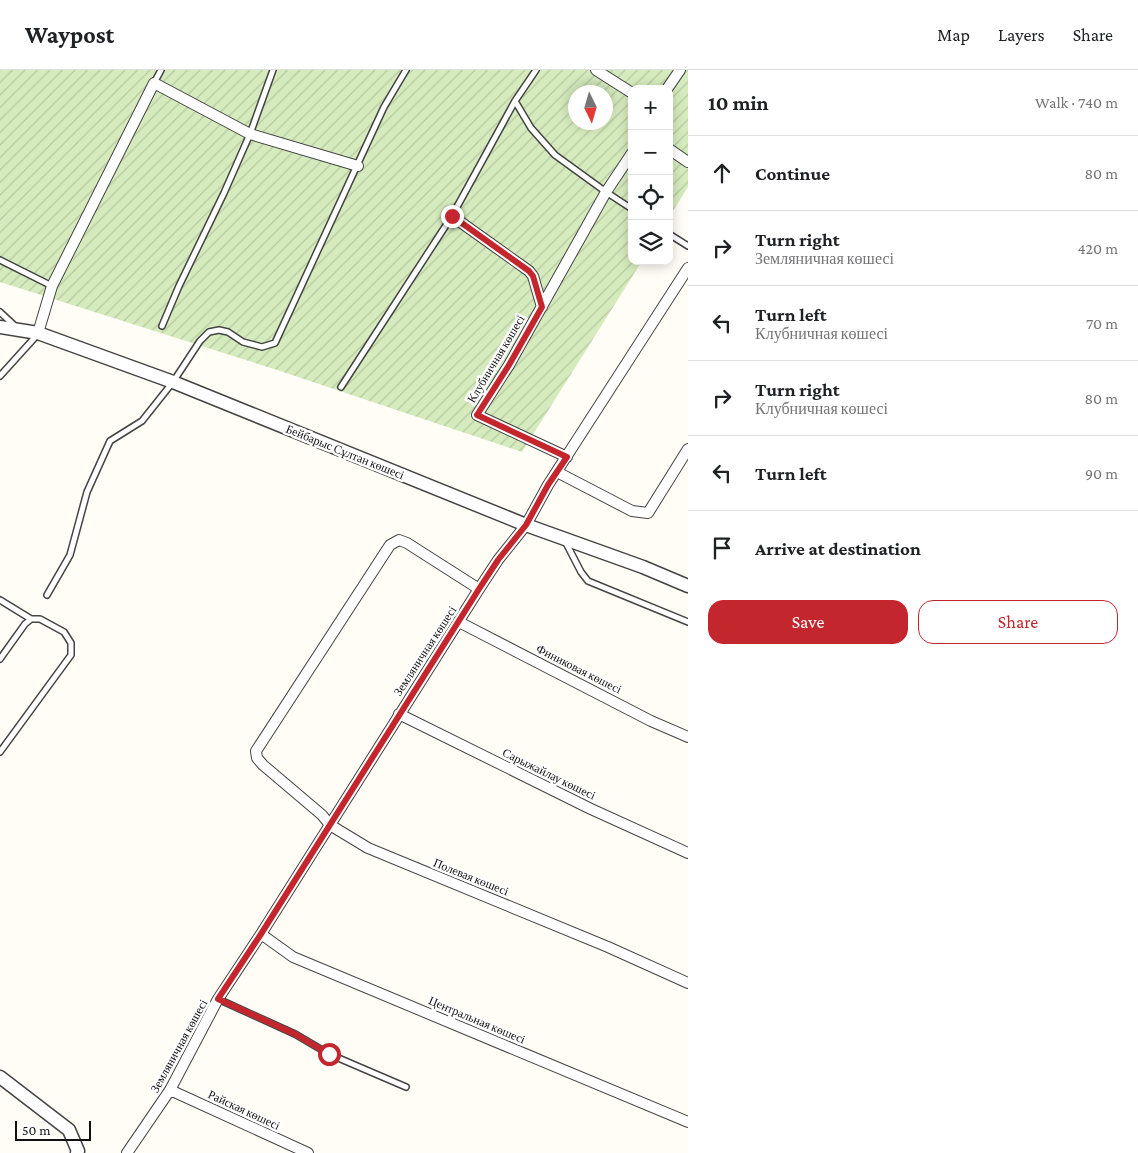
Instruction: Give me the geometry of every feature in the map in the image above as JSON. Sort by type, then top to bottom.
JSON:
[{"type":"street","points":[[596,70],[628,90]]},
{"type":"street","points":[[670,85],[680,70]]},
{"type":"street","points":[[38,333],[52,286],[154,83],[250,134],[358,166]]},
{"type":"street","points":[[673,152],[688,162]]},
{"type":"street","name":"Клубничная көшесі","points":[[567,457],[477,415],[509,365],[606,192],[628,159]]},
{"type":"street","points":[[452,216],[529,271],[533,276],[542,307]]},
{"type":"street","name":"Земляничная көшесі","points":[[127,1153],[170,1090],[218,999],[479,589],[498,560],[526,525],[556,472],[688,268]]},
{"type":"street","name":"Бейбарыс Сұлтан көшесі","points":[[0,327],[38,333],[173,382],[526,525],[643,567],[688,586]]},
{"type":"street","points":[[556,472],[632,511],[648,513],[688,449]]},
{"type":"street","name":"Полевая көшесі","points":[[479,589],[407,543],[399,540],[390,545],[256,751],[257,758],[322,815],[330,825],[368,848],[608,947],[688,983]]},
{"type":"street","name":"Финиковая көшесі","points":[[459,622],[651,721],[688,737]]},
{"type":"street","name":"Сарыжайлау көшесі","points":[[399,714],[591,809],[688,853]]},
{"type":"street","name":"Центральная көшесі","points":[[261,934],[293,957],[688,1122]]},
{"type":"street","points":[[0,1077],[70,1130],[81,1152]]},
{"type":"street","name":"Райская көшесі","points":[[170,1090],[308,1153]]},
{"type":"lane","points":[[154,83],[161,70]]},
{"type":"lane","points":[[162,326],[250,134],[273,70]]},
{"type":"lane","points":[[46,595],[70,556],[87,492],[110,441],[142,421],[173,382],[195,348],[209,332],[219,330],[228,332],[243,342],[262,347],[274,344],[384,107],[406,70]]},
{"type":"lane","points":[[340,387],[452,216],[515,101],[536,70]]},
{"type":"lane","points":[[515,101],[531,128],[555,155],[628,206]]},
{"type":"lane","points":[[673,237],[688,246]]},
{"type":"lane","points":[[0,260],[52,286]]},
{"type":"lane","points":[[0,312],[19,330]]},
{"type":"lane","points":[[0,376],[38,333]]},
{"type":"lane","points":[[563,538],[581,572],[588,581],[688,622]]},
{"type":"lane","points":[[0,600],[31,619]]},
{"type":"lane","points":[[0,659],[24,624],[31,619],[40,618],[64,632],[71,643],[71,655],[0,752]]},
{"type":"lane","points":[[218,999],[295,1034],[329,1054],[406,1087]]},
{"type":"green space","points":[[0,70],[688,70],[688,187],[673,211],[673,85],[628,85],[628,265],[639,265],[522,452],[274,369],[0,282]]},
{"type":"route","points":[[329,1054],[295,1034],[218,999],[479,589],[498,560],[526,525],[548,485],[567,457],[477,415],[509,365],[542,307],[533,276],[529,271],[452,216]]}]
